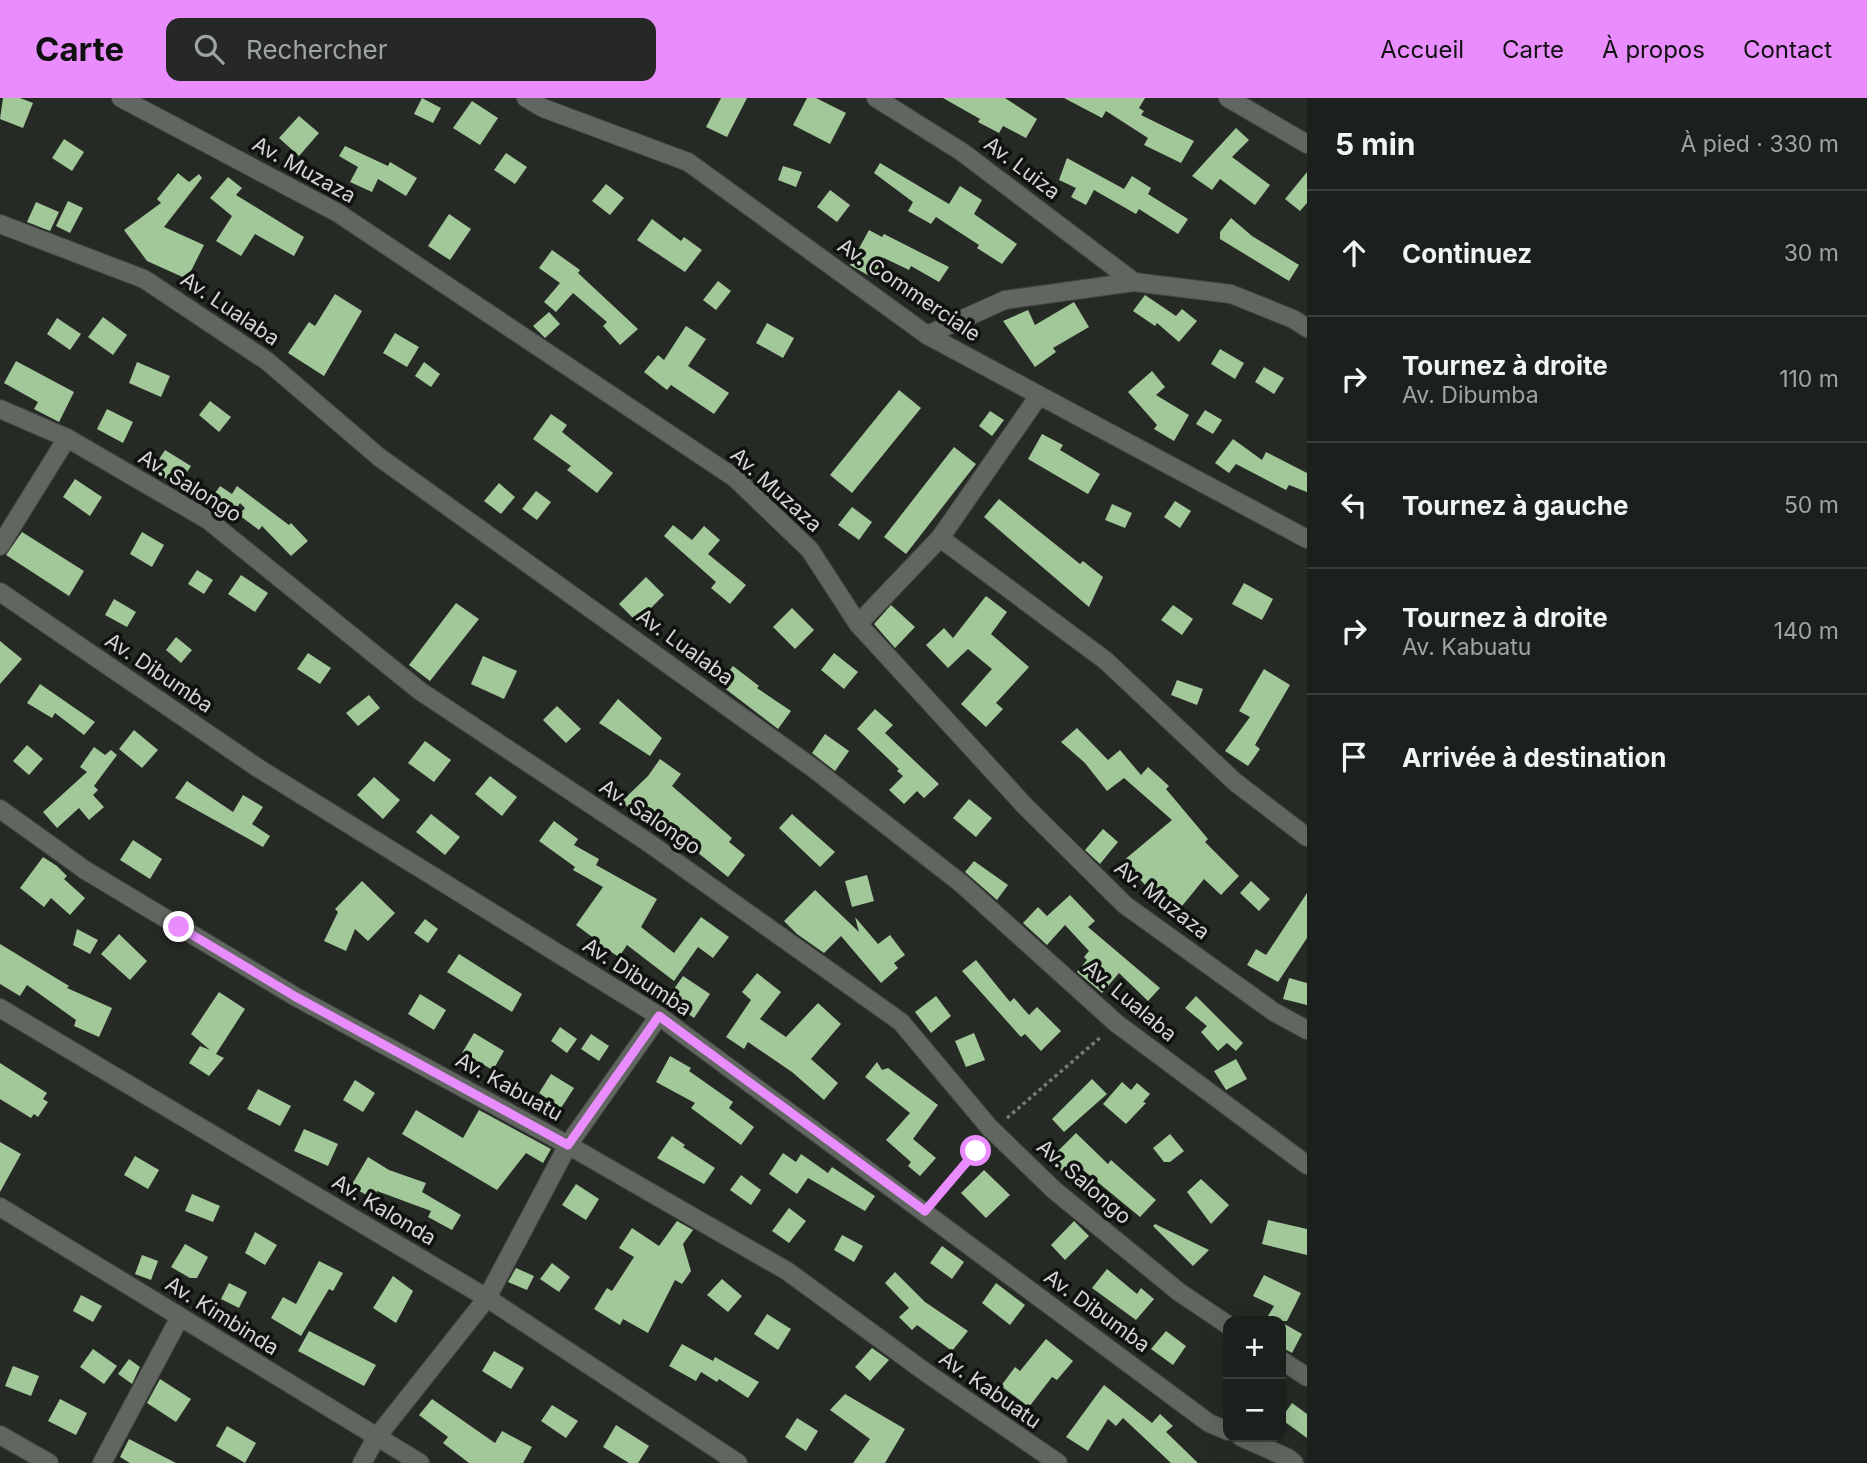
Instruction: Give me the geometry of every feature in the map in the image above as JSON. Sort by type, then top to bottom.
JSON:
[{"type":"street","name":"Av. Muzaza","points":[[121,98],[338,213],[735,478],[810,550],[858,624],[1025,806],[1125,905],[1274,1012],[1307,1030]]},
{"type":"street","name":"Av. Commerciale","points":[[526,98],[543,108],[688,162],[927,335],[1038,397],[1307,539]]},
{"type":"street","name":"Av. Luiza","points":[[876,98],[962,152],[1134,282]]},
{"type":"street","points":[[1228,98],[1307,144]]},
{"type":"street","name":"Av. Lualaba","points":[[0,224],[144,279],[267,361],[379,457],[802,760],[930,859],[1116,1023],[1307,1165]]},
{"type":"street","points":[[927,335],[1004,300],[1134,282],[1231,294],[1293,319],[1307,328]]},
{"type":"street","points":[[858,624],[940,538],[1038,397]]},
{"type":"street","name":"Av. Salongo","points":[[0,409],[66,439],[208,520],[420,691],[649,843],[901,1022],[993,1131],[1054,1190],[1179,1292],[1223,1322]]},
{"type":"street","points":[[0,546],[66,439]]},
{"type":"street","points":[[940,538],[1105,660],[1235,782],[1307,837]]},
{"type":"street","name":"Av. Dibumba","points":[[0,592],[258,768],[659,1016],[1209,1423],[1223,1429]]},
{"type":"street","name":"Av. Kabuatu","points":[[0,809],[85,870],[296,997],[568,1145],[787,1271],[928,1374],[1058,1463]]},
{"type":"street","name":"Av. Kalonda","points":[[0,1008],[487,1298],[738,1463]]},
{"type":"street","points":[[362,1463],[376,1438],[487,1298],[568,1145],[659,1016]]},
{"type":"street","name":"Av. Kimbinda","points":[[0,1207],[420,1463]]},
{"type":"street","points":[[102,1463],[180,1317]]},
{"type":"street","points":[[1286,1363],[1307,1377]]},
{"type":"street","points":[[0,1435],[49,1463]]},
{"type":"street","points":[[1252,1442],[1289,1458],[1294,1463]]},
{"type":"path","points":[[925,1211],[993,1131],[1116,1023]]},
{"type":"building","points":[[3,98],[20,98],[33,103],[23,128],[0,119]]},
{"type":"building","points":[[422,98],[441,108],[433,123],[414,114]]},
{"type":"building","points":[[721,98],[747,98],[727,137],[706,127]]},
{"type":"building","points":[[807,98],[816,98],[846,113],[830,144],[793,125]]},
{"type":"building","points":[[943,98],[1005,98],[1037,119],[1026,138],[1003,126],[999,133]]},
{"type":"building","points":[[1064,98],[1145,98],[1139,108],[1144,111],[1141,115],[1194,141],[1181,163],[1144,145],[1148,138],[1106,111],[1102,118]]},
{"type":"building","points":[[472,101],[498,118],[480,145],[453,128]]},
{"type":"building","points":[[299,116],[319,133],[299,156],[279,138]]},
{"type":"building","points":[[1236,128],[1249,140],[1232,157],[1270,185],[1255,205],[1220,179],[1212,190],[1192,176]]},
{"type":"building","points":[[64,139],[84,152],[72,171],[52,158]]},
{"type":"building","points":[[345,146],[388,166],[390,162],[417,178],[406,196],[378,179],[372,192],[350,182],[358,167],[339,156]]},
{"type":"building","points":[[506,153],[527,167],[515,184],[494,170]]},
{"type":"building","points":[[1067,158],[1124,189],[1132,176],[1151,188],[1148,194],[1188,219],[1178,234],[1139,209],[1136,214],[1094,190],[1086,205],[1071,197],[1076,188],[1059,180]]},
{"type":"building","points":[[880,163],[949,204],[960,186],[982,200],[974,214],[1017,244],[1002,264],[977,248],[979,245],[936,217],[931,224],[908,211],[913,202],[874,173]]},
{"type":"building","points":[[783,166],[802,172],[796,187],[778,180]]},
{"type":"building","points":[[1307,172],[1307,203],[1300,211],[1285,199]]},
{"type":"building","points":[[178,173],[189,182],[199,174],[202,178],[164,227],[204,245],[187,279],[147,261],[124,230],[161,203],[157,199]]},
{"type":"building","points":[[228,177],[242,188],[236,195],[304,237],[294,256],[255,234],[241,256],[216,241],[232,216],[210,198]]},
{"type":"building","points":[[606,184],[624,198],[610,215],[592,201]]},
{"type":"building","points":[[830,190],[850,205],[837,222],[817,207]]},
{"type":"building","points":[[68,201],[83,208],[70,233],[56,226]]},
{"type":"building","points":[[36,202],[59,212],[50,231],[27,222]]},
{"type":"building","points":[[449,214],[471,229],[450,260],[428,246]]},
{"type":"building","points":[[1231,218],[1252,236],[1299,265],[1289,281],[1220,239],[1220,232]]},
{"type":"building","points":[[652,219],[681,241],[684,237],[702,250],[685,272],[637,240]]},
{"type":"building","points":[[869,230],[882,237],[884,234],[949,267],[939,282],[911,266],[909,270],[884,258],[873,278],[850,265]]},
{"type":"building","points":[[552,250],[580,270],[578,273],[638,329],[620,345],[603,326],[607,322],[573,293],[556,312],[544,302],[560,283],[539,268]]},
{"type":"building","points":[[718,281],[731,291],[716,310],[703,300]]},
{"type":"building","points":[[335,294],[362,311],[324,376],[288,353],[309,322],[315,326]]},
{"type":"building","points":[[1145,295],[1176,316],[1182,309],[1197,321],[1179,342],[1157,323],[1155,326],[1133,311]]},
{"type":"building","points":[[1074,302],[1089,327],[1053,348],[1056,352],[1035,367],[1003,321],[1028,310],[1035,325]]},
{"type":"building","points":[[549,312],[560,324],[545,338],[533,326]]},
{"type":"building","points":[[103,317],[127,335],[113,355],[88,337]]},
{"type":"building","points":[[57,318],[81,334],[70,350],[47,334]]},
{"type":"building","points":[[767,323],[794,338],[783,358],[756,343]]},
{"type":"building","points":[[686,326],[706,339],[688,366],[729,393],[714,414],[671,385],[667,390],[644,372],[658,355],[664,360]]},
{"type":"building","points":[[395,333],[419,347],[407,367],[383,353]]},
{"type":"building","points":[[1220,349],[1244,363],[1235,379],[1211,364]]},
{"type":"building","points":[[16,361],[74,392],[59,422],[34,409],[38,402],[4,383]]},
{"type":"building","points":[[137,362],[170,376],[161,397],[129,383]]},
{"type":"building","points":[[424,362],[440,374],[431,387],[415,376]]},
{"type":"building","points":[[1264,367],[1284,378],[1274,394],[1255,382]]},
{"type":"building","points":[[1152,371],[1165,387],[1156,395],[1189,415],[1174,441],[1154,429],[1157,425],[1128,392]]},
{"type":"building","points":[[899,390],[921,408],[852,493],[830,475]]},
{"type":"building","points":[[210,401],[231,417],[219,432],[199,415]]},
{"type":"building","points":[[107,409],[133,422],[123,443],[97,429]]},
{"type":"building","points":[[1205,410],[1222,420],[1213,434],[1196,424]]},
{"type":"building","points":[[990,411],[1004,420],[992,436],[979,426]]},
{"type":"building","points":[[551,414],[567,425],[562,432],[613,473],[597,493],[567,470],[571,466],[533,439]]},
{"type":"building","points":[[1042,434],[1063,445],[1060,450],[1100,474],[1088,494],[1028,459]]},
{"type":"building","points":[[1233,439],[1262,460],[1266,452],[1307,473],[1307,492],[1289,485],[1286,490],[1236,464],[1229,473],[1215,463]]},
{"type":"building","points":[[954,447],[976,464],[906,554],[884,537]]},
{"type":"building","points":[[165,450],[191,466],[178,486],[152,470]]},
{"type":"building","points":[[75,479],[102,497],[90,516],[63,497]]},
{"type":"building","points":[[499,483],[515,497],[501,514],[484,501]]},
{"type":"building","points":[[220,486],[232,494],[237,486],[289,525],[291,523],[308,541],[291,556],[262,526],[259,530],[239,515],[245,508],[240,503],[231,517],[209,502]]},
{"type":"building","points":[[536,491],[551,502],[537,520],[522,509]]},
{"type":"building","points":[[999,499],[1080,564],[1083,561],[1103,577],[1089,607],[984,517]]},
{"type":"building","points":[[1175,501],[1191,511],[1180,528],[1164,517]]},
{"type":"building","points":[[1112,504],[1132,513],[1125,528],[1105,520]]},
{"type":"building","points":[[852,507],[872,522],[859,540],[838,525]]},
{"type":"building","points":[[673,525],[692,540],[704,526],[720,540],[708,554],[746,585],[730,604],[711,588],[716,582],[664,536]]},
{"type":"building","points":[[22,532],[84,571],[69,596],[6,555]]},
{"type":"building","points":[[142,532],[164,545],[152,567],[130,554]]},
{"type":"building","points":[[197,570],[213,580],[204,594],[188,584]]},
{"type":"building","points":[[241,575],[268,593],[255,612],[228,594]]},
{"type":"building","points":[[646,577],[664,595],[637,622],[619,604]]},
{"type":"building","points":[[1244,583],[1273,599],[1262,620],[1232,604]]},
{"type":"building","points":[[986,596],[1007,612],[991,634],[1029,667],[996,703],[1003,709],[986,727],[961,704],[992,669],[968,649],[948,668],[926,645],[944,628],[953,638]]},
{"type":"building","points":[[114,599],[136,612],[127,627],[105,615]]},
{"type":"building","points":[[456,603],[479,619],[430,681],[409,665]]},
{"type":"building","points":[[891,605],[915,627],[895,648],[874,624]]},
{"type":"building","points":[[1173,605],[1193,619],[1182,635],[1161,620]]},
{"type":"building","points":[[792,608],[814,630],[795,649],[773,627]]},
{"type":"building","points":[[176,637],[192,650],[181,663],[166,650]]},
{"type":"building","points":[[0,641],[22,659],[0,684]]},
{"type":"building","points":[[308,653],[331,668],[320,684],[297,669]]},
{"type":"building","points":[[834,653],[858,672],[844,689],[821,670]]},
{"type":"building","points":[[483,656],[517,671],[504,699],[471,684]]},
{"type":"building","points":[[733,666],[759,686],[757,688],[791,711],[778,729],[719,684]]},
{"type":"building","points":[[1264,669],[1290,685],[1255,745],[1260,749],[1248,766],[1225,751],[1250,717],[1239,711]]},
{"type":"building","points":[[1177,680],[1203,689],[1197,705],[1171,695]]},
{"type":"building","points":[[40,684],[95,722],[84,735],[55,713],[52,718],[27,703]]},
{"type":"building","points":[[369,695],[380,708],[358,726],[346,713]]},
{"type":"building","points":[[618,699],[662,738],[650,756],[599,723]]},
{"type":"building","points":[[557,706],[581,729],[566,743],[543,720]]},
{"type":"building","points":[[875,709],[893,725],[885,733],[939,784],[924,798],[917,791],[904,804],[889,790],[903,776],[857,729]]},
{"type":"building","points":[[1077,728],[1108,760],[1120,750],[1141,775],[1148,767],[1169,786],[1166,789],[1208,839],[1205,842],[1239,876],[1221,895],[1204,879],[1178,911],[1147,887],[1123,861],[1172,820],[1124,778],[1107,791],[1085,763],[1061,742]]},
{"type":"building","points":[[134,730],[158,750],[142,768],[119,749]]},
{"type":"building","points":[[825,734],[849,751],[835,771],[812,753]]},
{"type":"building","points":[[425,741],[451,760],[434,782],[408,763]]},
{"type":"building","points":[[27,745],[43,759],[29,775],[13,761]]},
{"type":"building","points":[[94,747],[105,755],[111,750],[117,755],[94,786],[98,790],[93,795],[104,807],[89,820],[79,808],[57,828],[43,812],[87,772],[80,767]]},
{"type":"building","points":[[660,759],[681,774],[672,786],[732,838],[729,842],[745,855],[728,877],[650,814],[641,822],[622,801],[648,776]]},
{"type":"building","points":[[490,776],[517,797],[502,816],[475,794]]},
{"type":"building","points":[[374,777],[400,800],[383,819],[357,795]]},
{"type":"building","points":[[187,781],[233,812],[243,795],[263,807],[252,824],[270,836],[263,847],[175,798]]},
{"type":"building","points":[[969,799],[992,818],[976,837],[953,818]]},
{"type":"building","points":[[431,814],[460,837],[445,855],[416,832]]},
{"type":"building","points":[[792,814],[835,852],[820,867],[779,828]]},
{"type":"building","points":[[554,821],[578,839],[574,845],[599,859],[596,865],[657,899],[641,927],[674,953],[701,917],[729,937],[713,958],[698,947],[674,981],[627,945],[619,957],[594,941],[595,939],[576,925],[603,887],[573,870],[575,867],[539,841]]},
{"type":"building","points":[[1103,829],[1118,842],[1100,864],[1085,850]]},
{"type":"building","points":[[133,840],[162,859],[150,879],[120,860]]},
{"type":"building","points":[[43,857],[57,866],[67,876],[64,879],[85,898],[70,915],[51,898],[44,907],[20,888]]},
{"type":"building","points":[[974,861],[1008,885],[997,900],[965,872]]},
{"type":"building","points":[[867,875],[874,901],[852,907],[845,881]]},
{"type":"building","points":[[362,881],[395,913],[368,941],[355,929],[346,951],[324,941],[338,912],[335,909]]},
{"type":"building","points":[[1251,881],[1270,899],[1259,911],[1240,893]]},
{"type":"building","points":[[815,890],[859,932],[855,917],[878,944],[890,935],[905,955],[894,963],[898,968],[881,983],[841,936],[824,953],[784,921]]},
{"type":"building","points":[[1307,893],[1307,938],[1278,982],[1247,965],[1256,949],[1266,955]]},
{"type":"building","points":[[1070,895],[1095,921],[1088,927],[1160,988],[1148,1001],[1119,973],[1102,993],[1077,972],[1087,960],[1084,957],[1089,951],[1065,925],[1047,945],[1023,923],[1038,907],[1047,916]]},
{"type":"building","points":[[425,919],[438,929],[428,943],[414,933]]},
{"type":"building","points":[[77,929],[98,940],[90,954],[73,945]]},
{"type":"building","points":[[119,934],[147,961],[130,980],[101,954]]},
{"type":"building","points":[[0,944],[69,986],[67,988],[112,1008],[99,1037],[74,1026],[76,1020],[27,985],[20,996],[0,984]]},
{"type":"building","points":[[459,954],[522,994],[512,1012],[447,972]]},
{"type":"building","points":[[976,960],[1010,1002],[1014,998],[1029,1015],[1037,1007],[1061,1031],[1041,1051],[1025,1034],[1021,1037],[962,971]]},
{"type":"building","points":[[757,973],[781,992],[760,1019],[786,1037],[818,1003],[841,1024],[811,1059],[838,1083],[824,1100],[792,1072],[748,1042],[744,1049],[726,1037],[751,1000],[742,992]]},
{"type":"building","points":[[683,976],[710,994],[694,1018],[667,999]]},
{"type":"building","points":[[1289,978],[1307,983],[1307,1005],[1283,999]]},
{"type":"building","points":[[219,992],[245,1009],[216,1054],[224,1058],[209,1076],[189,1063],[200,1046],[210,1050],[191,1034]]},
{"type":"building","points":[[420,994],[446,1010],[434,1030],[408,1014]]},
{"type":"building","points":[[936,996],[951,1016],[931,1033],[915,1012]]},
{"type":"building","points":[[1196,996],[1243,1043],[1236,1051],[1227,1043],[1218,1051],[1201,1032],[1207,1026],[1185,1008]]},
{"type":"building","points":[[560,1027],[577,1039],[567,1053],[551,1041]]},
{"type":"building","points":[[474,1033],[504,1051],[493,1070],[462,1053]]},
{"type":"building","points":[[974,1033],[985,1060],[966,1067],[955,1041]]},
{"type":"building","points":[[591,1034],[609,1046],[599,1061],[581,1049]]},
{"type":"building","points":[[670,1056],[691,1068],[689,1071],[733,1102],[729,1108],[754,1127],[741,1145],[691,1108],[695,1103],[656,1082]]},
{"type":"building","points":[[1236,1059],[1247,1079],[1226,1090],[1214,1071]]},
{"type":"building","points":[[877,1062],[882,1070],[888,1068],[938,1105],[913,1139],[936,1158],[920,1176],[908,1166],[911,1162],[886,1140],[910,1113],[865,1077]]},
{"type":"building","points":[[0,1063],[47,1093],[43,1099],[48,1102],[38,1117],[34,1114],[31,1118],[0,1099]]},
{"type":"building","points":[[551,1074],[574,1088],[561,1108],[539,1093]]},
{"type":"building","points":[[1092,1079],[1107,1094],[1064,1132],[1052,1119]]},
{"type":"building","points":[[355,1080],[375,1093],[363,1112],[343,1100]]},
{"type":"building","points":[[1122,1082],[1131,1090],[1137,1083],[1150,1094],[1143,1102],[1146,1103],[1126,1124],[1103,1104]]},
{"type":"building","points":[[258,1089],[291,1106],[280,1126],[247,1109]]},
{"type":"building","points":[[416,1110],[463,1138],[479,1110],[551,1149],[543,1163],[526,1153],[497,1190],[402,1134]]},
{"type":"building","points":[[304,1129],[338,1144],[328,1166],[294,1151]]},
{"type":"building","points":[[1076,1133],[1108,1164],[1111,1160],[1156,1200],[1140,1217],[1077,1165],[1067,1176],[1050,1159]]},
{"type":"building","points":[[1170,1134],[1184,1151],[1170,1162],[1164,1162],[1153,1148]]},
{"type":"building","points":[[672,1136],[685,1145],[683,1147],[715,1168],[704,1184],[657,1158]]},
{"type":"building","points":[[0,1142],[21,1154],[0,1192]]},
{"type":"building","points":[[783,1153],[796,1162],[801,1154],[828,1173],[832,1167],[875,1196],[865,1211],[808,1178],[797,1194],[769,1174]]},
{"type":"building","points":[[135,1156],[159,1170],[148,1189],[124,1175]]},
{"type":"building","points":[[368,1157],[389,1170],[426,1183],[422,1192],[461,1215],[452,1230],[428,1217],[431,1211],[377,1191],[373,1199],[351,1186]]},
{"type":"building","points":[[984,1170],[1010,1195],[986,1218],[961,1193]]},
{"type":"building","points":[[741,1175],[761,1190],[751,1205],[730,1190]]},
{"type":"building","points":[[1201,1179],[1229,1205],[1211,1224],[1187,1192]]},
{"type":"building","points":[[576,1184],[599,1199],[586,1220],[562,1205]]},
{"type":"building","points":[[192,1194],[220,1206],[213,1222],[185,1211]]},
{"type":"building","points":[[789,1208],[806,1221],[789,1243],[772,1231]]},
{"type":"building","points":[[1268,1220],[1307,1229],[1307,1255],[1262,1244]]},
{"type":"building","points":[[677,1221],[693,1230],[683,1244],[691,1271],[682,1284],[675,1280],[648,1333],[623,1319],[620,1325],[594,1309],[607,1288],[612,1291],[634,1257],[619,1248],[632,1228],[659,1246]]},
{"type":"building","points":[[1074,1221],[1089,1236],[1065,1260],[1051,1245]]},
{"type":"building","points":[[1155,1224],[1209,1250],[1193,1266],[1153,1226]]},
{"type":"building","points":[[255,1232],[277,1245],[265,1265],[245,1253]]},
{"type":"building","points":[[842,1235],[863,1246],[854,1262],[834,1250]]},
{"type":"building","points":[[185,1244],[208,1257],[197,1278],[190,1278],[171,1267]]},
{"type":"building","points":[[942,1246],[964,1262],[952,1279],[930,1263]]},
{"type":"building","points":[[142,1255],[158,1261],[151,1280],[135,1274]]},
{"type":"building","points":[[319,1261],[343,1273],[333,1291],[329,1289],[301,1336],[271,1318],[283,1297],[296,1304]]},
{"type":"building","points":[[552,1263],[570,1277],[559,1292],[540,1279]]},
{"type":"building","points":[[516,1268],[534,1276],[527,1290],[508,1282]]},
{"type":"building","points":[[1107,1269],[1137,1294],[1141,1288],[1154,1299],[1136,1320],[1092,1288]]},
{"type":"building","points":[[895,1272],[925,1302],[968,1331],[952,1351],[917,1325],[912,1330],[899,1317],[909,1308],[885,1283]]},
{"type":"building","points":[[1264,1275],[1301,1293],[1287,1321],[1286,1316],[1268,1316],[1274,1306],[1253,1296]]},
{"type":"building","points":[[393,1276],[413,1291],[396,1323],[373,1308]]},
{"type":"building","points":[[722,1279],[742,1296],[728,1312],[707,1295]]},
{"type":"building","points":[[229,1283],[247,1292],[239,1308],[221,1299]]},
{"type":"building","points":[[996,1283],[1025,1305],[1010,1325],[982,1303]]},
{"type":"building","points":[[81,1295],[102,1306],[93,1322],[73,1311]]},
{"type":"building","points":[[767,1314],[791,1329],[778,1350],[754,1334]]},
{"type":"building","points":[[1286,1325],[1302,1334],[1292,1353],[1286,1350]]},
{"type":"building","points":[[309,1331],[376,1365],[364,1386],[298,1351]]},
{"type":"building","points":[[1166,1331],[1186,1346],[1173,1365],[1151,1349]]},
{"type":"building","points":[[1046,1339],[1073,1361],[1057,1380],[1052,1377],[1029,1407],[1001,1386],[1015,1367],[1020,1371]]},
{"type":"building","points":[[682,1344],[713,1361],[715,1357],[759,1382],[748,1398],[719,1379],[717,1382],[701,1372],[696,1381],[669,1366]]},
{"type":"building","points":[[872,1348],[889,1360],[870,1381],[855,1367]]},
{"type":"building","points":[[93,1349],[117,1366],[104,1384],[80,1367]]},
{"type":"building","points":[[494,1351],[524,1368],[511,1389],[482,1371]]},
{"type":"building","points":[[129,1359],[140,1367],[132,1384],[118,1374]]},
{"type":"building","points":[[13,1366],[39,1376],[31,1396],[5,1386]]},
{"type":"building","points":[[160,1379],[191,1399],[176,1422],[147,1403]]},
{"type":"building","points":[[1104,1385],[1152,1423],[1160,1414],[1173,1426],[1166,1432],[1198,1463],[1171,1463],[1123,1418],[1116,1426],[1108,1419],[1088,1451],[1066,1437]]},
{"type":"building","points":[[845,1394],[905,1429],[885,1463],[853,1463],[870,1439],[830,1410]]},
{"type":"building","points":[[60,1399],[87,1413],[76,1435],[48,1421]]},
{"type":"building","points":[[432,1399],[495,1443],[502,1431],[532,1447],[523,1463],[469,1463],[443,1443],[448,1437],[419,1415]]},
{"type":"building","points":[[1292,1403],[1307,1414],[1307,1438],[1286,1423],[1286,1412]]},
{"type":"building","points":[[552,1405],[578,1421],[566,1438],[541,1421]]},
{"type":"building","points":[[797,1418],[818,1431],[806,1451],[785,1437]]},
{"type":"building","points":[[616,1425],[649,1446],[638,1463],[629,1463],[603,1447]]},
{"type":"building","points":[[227,1426],[256,1443],[245,1463],[216,1446]]},
{"type":"building","points":[[129,1439],[176,1463],[130,1463],[120,1457]]},
{"type":"route","points":[[179,927],[296,997],[568,1145],[659,1016],[925,1211],[976,1151]]}]
